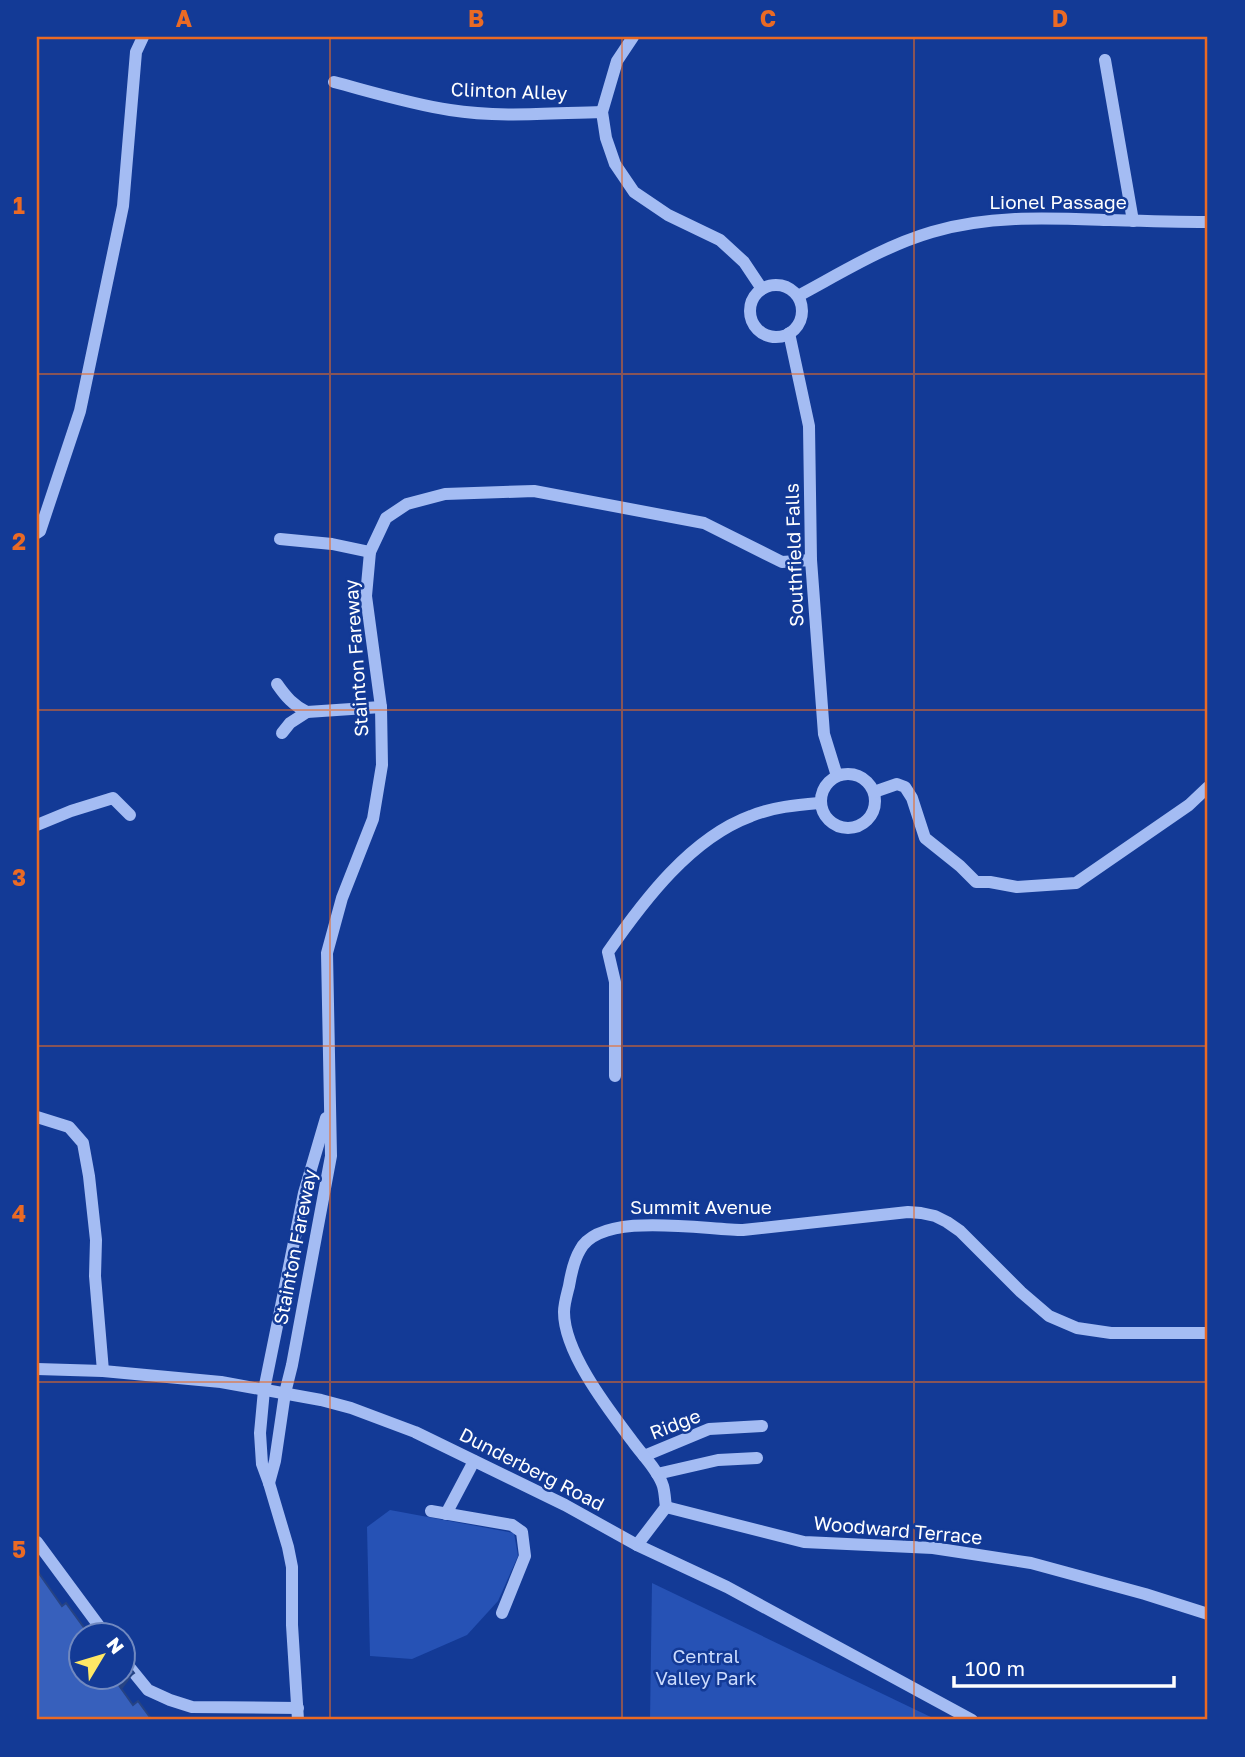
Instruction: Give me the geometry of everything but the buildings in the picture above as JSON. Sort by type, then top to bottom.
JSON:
[{"type":"street","points":[[37,533],[40,531],[80,411],[123,206],[136,52],[143,37]]},
{"type":"street","points":[[633,37],[617,61],[602,112],[606,138],[615,164],[634,192],[668,215],[720,240],[744,262],[762,289]]},
{"type":"street","points":[[1105,60],[1133,221]]},
{"type":"street","name":"Clinton Alley","points":[[334,82],[452,111],[602,112]]},
{"type":"street","name":"Lionel Passage","points":[[798,296],[864,260],[933,232],[982,221],[1049,218],[1208,222]]},
{"type":"street","points":[[772,285],[782,286],[791,289],[798,296],[802,306],[801,317],[797,326],[789,333],[780,337],[770,336],[761,332],[754,324],[750,315],[751,305],[762,289],[772,285]]},
{"type":"street","name":"Southfield Falls","points":[[789,333],[809,426],[811,561],[824,734],[837,776]]},
{"type":"street","name":"Stainton Fareway","points":[[270,1483],[331,1156],[327,954],[342,898],[373,818],[382,765],[381,707],[366,596],[370,552],[386,518],[407,504],[445,494],[534,491],[704,523],[782,562],[811,561]]},
{"type":"street","points":[[280,539],[332,544],[370,552]]},
{"type":"street","points":[[277,684],[287,699],[307,712],[381,707]]},
{"type":"street","points":[[282,733],[290,723],[307,712]]},
{"type":"street","points":[[837,776],[859,776],[874,792],[872,814],[865,823],[854,828],[842,828],[831,823],[820,803],[824,787],[837,776]]},
{"type":"street","points":[[874,792],[897,784],[905,787],[912,798],[925,838],[976,882],[1017,887],[1076,883],[1189,805],[1208,787]]},
{"type":"street","points":[[37,825],[113,798],[130,815]]},
{"type":"street","points":[[615,1076],[615,982],[608,952],[630,920],[671,871],[736,822],[774,809],[820,803]]},
{"type":"street","name":"Stainton Fareway","points":[[298,1714],[292,1625],[292,1567],[270,1483],[262,1464],[260,1433],[264,1390],[285,1283],[305,1190],[329,1108]]},
{"type":"street","points":[[37,1117],[69,1127],[83,1143],[96,1240],[95,1276],[103,1371]]},
{"type":"street","points":[[305,1190],[325,1196]]},
{"type":"street","name":"Summit Avenue","points":[[666,1507],[664,1487],[657,1474],[580,1366],[566,1330],[564,1311],[570,1277],[580,1248],[598,1234],[640,1225],[743,1230],[908,1212],[921,1213],[935,1216],[960,1231],[1049,1316],[1077,1328],[1111,1333],[1208,1333]]},
{"type":"street","points":[[285,1283],[307,1288]]},
{"type":"street","name":"Dunderberg Road","points":[[37,1369],[103,1371],[221,1382],[351,1408],[415,1432],[637,1545],[727,1587],[972,1720]]},
{"type":"street","name":"Ridge","points":[[644,1457],[709,1429],[762,1426]]},
{"type":"street","points":[[657,1474],[718,1460],[757,1458]]},
{"type":"street","points":[[446,1514],[474,1461]]},
{"type":"street","points":[[637,1545],[666,1507]]},
{"type":"street","name":"Woodward Terrace","points":[[666,1507],[804,1542],[933,1548],[1031,1563],[1208,1614]]},
{"type":"street","points":[[431,1511],[512,1525],[522,1532],[525,1556],[502,1613]]},
{"type":"street","points":[[37,1542],[95,1620]]},
{"type":"street","points":[[136,1675],[148,1690],[170,1700],[220,1714],[298,1714]]},
{"type":"green space","points":[[390,1510],[514,1533],[518,1556],[498,1601],[467,1635],[412,1659],[370,1656],[367,1527]]},
{"type":"green space","name":"Central Valley Park","points":[[652,1583],[937,1720],[650,1720]]}]
